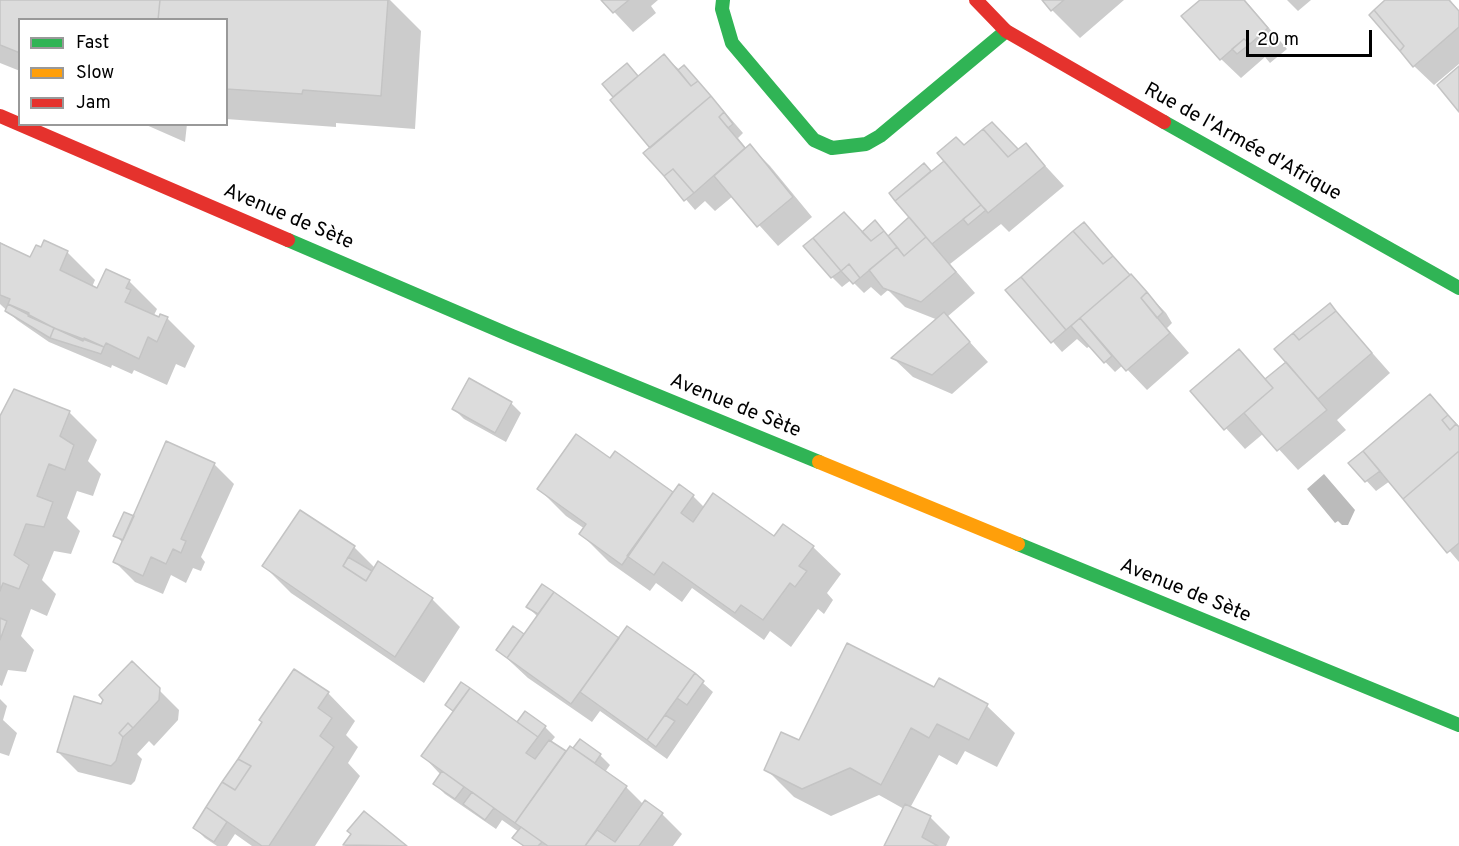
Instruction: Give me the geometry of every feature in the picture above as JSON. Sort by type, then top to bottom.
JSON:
[{"type":"main road","points":[[723,0],[722,9],[732,43],[814,140],[832,148],[866,144],[880,136],[1006,31]]},
{"type":"main road","name":"Rue de l'Armée d'Afrique","points":[[976,0],[1006,31],[1459,288]]},
{"type":"main road","name":"Avenue de Sète","points":[[0,116],[18,124]]},
{"type":"main road","name":"Avenue de Sète","points":[[23,126],[523,341],[1459,725]]},
{"type":"shaded area","points":[[1324,474],[1355,510],[1348,525],[1342,525],[1338,521],[1335,523],[1307,489]]},
{"type":"building","points":[[0,0],[160,0],[158,18],[18,18],[18,52],[0,45]]},
{"type":"building","points":[[160,0],[388,0],[381,96],[303,90],[302,94],[228,89],[228,18],[158,18]]},
{"type":"building","points":[[601,0],[629,0],[613,13]]},
{"type":"building","points":[[1042,0],[1064,0],[1051,11]]},
{"type":"building","points":[[1200,0],[1244,0],[1268,28],[1250,44],[1244,39],[1220,60],[1181,16]]},
{"type":"building","points":[[1385,0],[1449,0],[1459,11],[1459,27],[1413,67],[1400,51],[1404,46],[1374,10]]},
{"type":"building","points":[[1374,10],[1404,46],[1400,51],[1369,15]]},
{"type":"building","points":[[1244,39],[1250,44],[1237,54],[1232,49]]},
{"type":"building","points":[[664,54],[691,86],[698,81],[711,96],[650,148],[610,100]]},
{"type":"building","points":[[627,63],[638,76],[613,97],[602,84]]},
{"type":"building","points":[[684,65],[698,81],[691,86],[678,70]]},
{"type":"building","points":[[1459,66],[1459,112],[1437,85]]},
{"type":"building","points":[[711,96],[724,112],[719,117],[745,148],[694,193],[673,169],[664,176],[643,153]]},
{"type":"building","points":[[724,112],[733,124],[728,128],[719,117]]},
{"type":"building","points":[[992,122],[1018,149],[1008,157],[983,129]]},
{"type":"building","points":[[983,129],[1008,157],[1026,143],[1045,166],[988,213],[937,153],[956,137],[964,145]]},
{"type":"building","points":[[750,144],[793,197],[757,227],[714,176]]},
{"type":"building","points":[[944,161],[981,205],[932,244],[895,201]]},
{"type":"building","points":[[924,163],[931,171],[895,201],[889,193]]},
{"type":"building","points":[[673,169],[694,193],[684,201],[664,176]]},
{"type":"building","points":[[981,205],[986,210],[968,225],[963,219]]},
{"type":"building","points":[[844,212],[871,241],[884,231],[897,247],[860,278],[849,264],[841,271],[813,238]]},
{"type":"building","points":[[909,217],[926,237],[904,256],[888,236]]},
{"type":"building","points":[[875,220],[884,231],[871,241],[862,232]]},
{"type":"building","points":[[1084,222],[1113,256],[1103,264],[1073,231]]},
{"type":"building","points":[[1073,231],[1103,264],[1113,256],[1130,275],[1066,330],[1021,277]]},
{"type":"building","points":[[926,237],[956,272],[921,302],[883,288],[869,270],[897,247],[904,256]]},
{"type":"building","points":[[813,238],[841,271],[831,278],[803,246]]},
{"type":"building","points":[[44,240],[68,251],[60,270],[97,288],[106,269],[130,280],[126,288],[131,290],[125,302],[159,317],[160,314],[168,317],[157,342],[148,337],[139,359],[106,343],[104,347],[84,338],[83,341],[28,316],[29,313],[8,304],[10,299],[0,295],[0,243],[30,257],[36,245],[41,247]]},
{"type":"building","points":[[849,264],[860,278],[853,284],[841,271]]},
{"type":"building","points":[[1131,274],[1147,292],[1141,298],[1170,333],[1126,371],[1080,318]]},
{"type":"building","points":[[1021,277],[1066,330],[1051,343],[1005,290]]},
{"type":"building","points":[[1147,292],[1163,312],[1157,318],[1141,298]]},
{"type":"building","points":[[1330,303],[1336,311],[1299,340],[1293,333]]},
{"type":"building","points":[[8,304],[54,328],[50,338],[5,311]]},
{"type":"building","points":[[1336,311],[1372,353],[1318,399],[1274,349],[1293,333],[1299,340]]},
{"type":"building","points":[[944,312],[970,342],[932,375],[891,358]]},
{"type":"building","points":[[1080,318],[1112,356],[1104,363],[1071,326]]},
{"type":"building","points":[[54,328],[104,347],[101,354],[50,338]]},
{"type":"building","points":[[1239,349],[1273,388],[1224,430],[1190,391]]},
{"type":"building","points":[[1286,362],[1327,410],[1277,451],[1244,413],[1273,388],[1265,379]]},
{"type":"building","points":[[469,378],[512,402],[495,433],[452,409]]},
{"type":"building","points":[[14,389],[70,411],[60,436],[74,445],[65,470],[49,464],[37,496],[53,502],[44,527],[26,524],[14,555],[29,565],[19,589],[3,583],[0,591],[0,416]]},
{"type":"building","points":[[1430,394],[1448,415],[1442,420],[1450,430],[1456,424],[1459,427],[1459,451],[1403,499],[1363,451]]},
{"type":"building","points":[[1448,415],[1456,424],[1450,430],[1442,420]]},
{"type":"building","points":[[576,434],[610,458],[615,451],[673,492],[622,565],[579,534],[586,524],[537,489]]},
{"type":"building","points":[[166,441],[215,463],[181,539],[186,541],[181,553],[173,549],[166,564],[151,557],[143,576],[113,562]]},
{"type":"building","points":[[1363,451],[1380,471],[1365,482],[1348,463]]},
{"type":"building","points":[[1459,451],[1459,543],[1447,553],[1403,499]]},
{"type":"building","points":[[679,484],[694,495],[681,513],[693,522],[713,493],[774,536],[783,524],[814,546],[799,566],[807,571],[795,587],[790,583],[763,620],[741,605],[735,613],[663,562],[654,575],[627,556]]},
{"type":"building","points":[[300,510],[355,546],[343,566],[366,581],[378,561],[433,598],[395,657],[262,566]]},
{"type":"building","points":[[124,512],[134,516],[123,540],[113,536]]},
{"type":"building","points":[[348,557],[372,571],[366,581],[343,566]]},
{"type":"building","points":[[542,584],[554,592],[538,614],[526,607]]},
{"type":"building","points":[[554,592],[619,638],[571,704],[507,658]]},
{"type":"building","points":[[0,618],[7,621],[0,640]]},
{"type":"building","points":[[513,626],[524,634],[507,658],[496,650]]},
{"type":"building","points":[[627,626],[695,673],[647,740],[580,692]]},
{"type":"building","points":[[847,643],[934,687],[939,678],[988,704],[969,740],[937,724],[929,738],[911,728],[881,785],[850,768],[802,789],[764,770],[781,732],[799,740]]},
{"type":"building","points":[[132,661],[160,688],[159,700],[133,728],[128,723],[119,733],[123,737],[116,761],[111,766],[57,752],[74,696],[101,704],[103,700],[99,695]]},
{"type":"building","points":[[294,669],[329,692],[318,708],[332,718],[320,736],[334,747],[269,846],[262,846],[206,807],[222,782],[235,790],[251,766],[238,759],[262,722],[259,720]]},
{"type":"building","points":[[695,673],[704,681],[687,705],[677,698]]},
{"type":"building","points":[[461,682],[470,688],[453,711],[445,705]]},
{"type":"building","points":[[470,688],[538,737],[526,753],[535,759],[549,740],[566,751],[515,823],[421,756]]},
{"type":"building","points":[[525,711],[546,726],[538,737],[517,722]]},
{"type":"building","points":[[665,715],[675,721],[656,747],[647,740]]},
{"type":"building","points":[[128,723],[133,728],[123,737],[119,733]]},
{"type":"building","points":[[580,739],[601,754],[595,763],[573,748]]},
{"type":"building","points":[[570,746],[627,786],[585,846],[548,846],[515,823]]},
{"type":"building","points":[[238,759],[251,766],[235,790],[222,782]]},
{"type":"building","points":[[442,771],[464,787],[455,799],[433,784]]},
{"type":"building","points":[[472,792],[494,808],[485,820],[463,804]]},
{"type":"building","points":[[645,800],[663,813],[639,846],[585,846],[597,830],[615,842]]},
{"type":"building","points":[[905,804],[931,816],[922,837],[938,846],[884,846]]},
{"type":"building","points":[[206,807],[227,822],[214,842],[193,828]]},
{"type":"building","points":[[364,811],[407,846],[343,845],[351,834],[347,831]]},
{"type":"building","points":[[521,827],[542,842],[538,846],[524,846],[512,838]]},
{"type":"traffic: fast","points":[[723,0],[722,9],[732,43],[814,140],[832,148],[866,144],[880,136],[1006,31]]},
{"type":"traffic: fast","points":[[1164,122],[1459,288]]},
{"type":"traffic: fast","points":[[288,240],[512,336],[819,462]]},
{"type":"traffic: fast","points":[[1018,544],[1459,725]]},
{"type":"traffic: slow","points":[[819,462],[1018,544]]},
{"type":"traffic: jam","points":[[976,0],[1006,31],[1164,122]]},
{"type":"traffic: jam","points":[[0,116],[18,124]]},
{"type":"traffic: jam","points":[[23,126],[288,240]]}]
